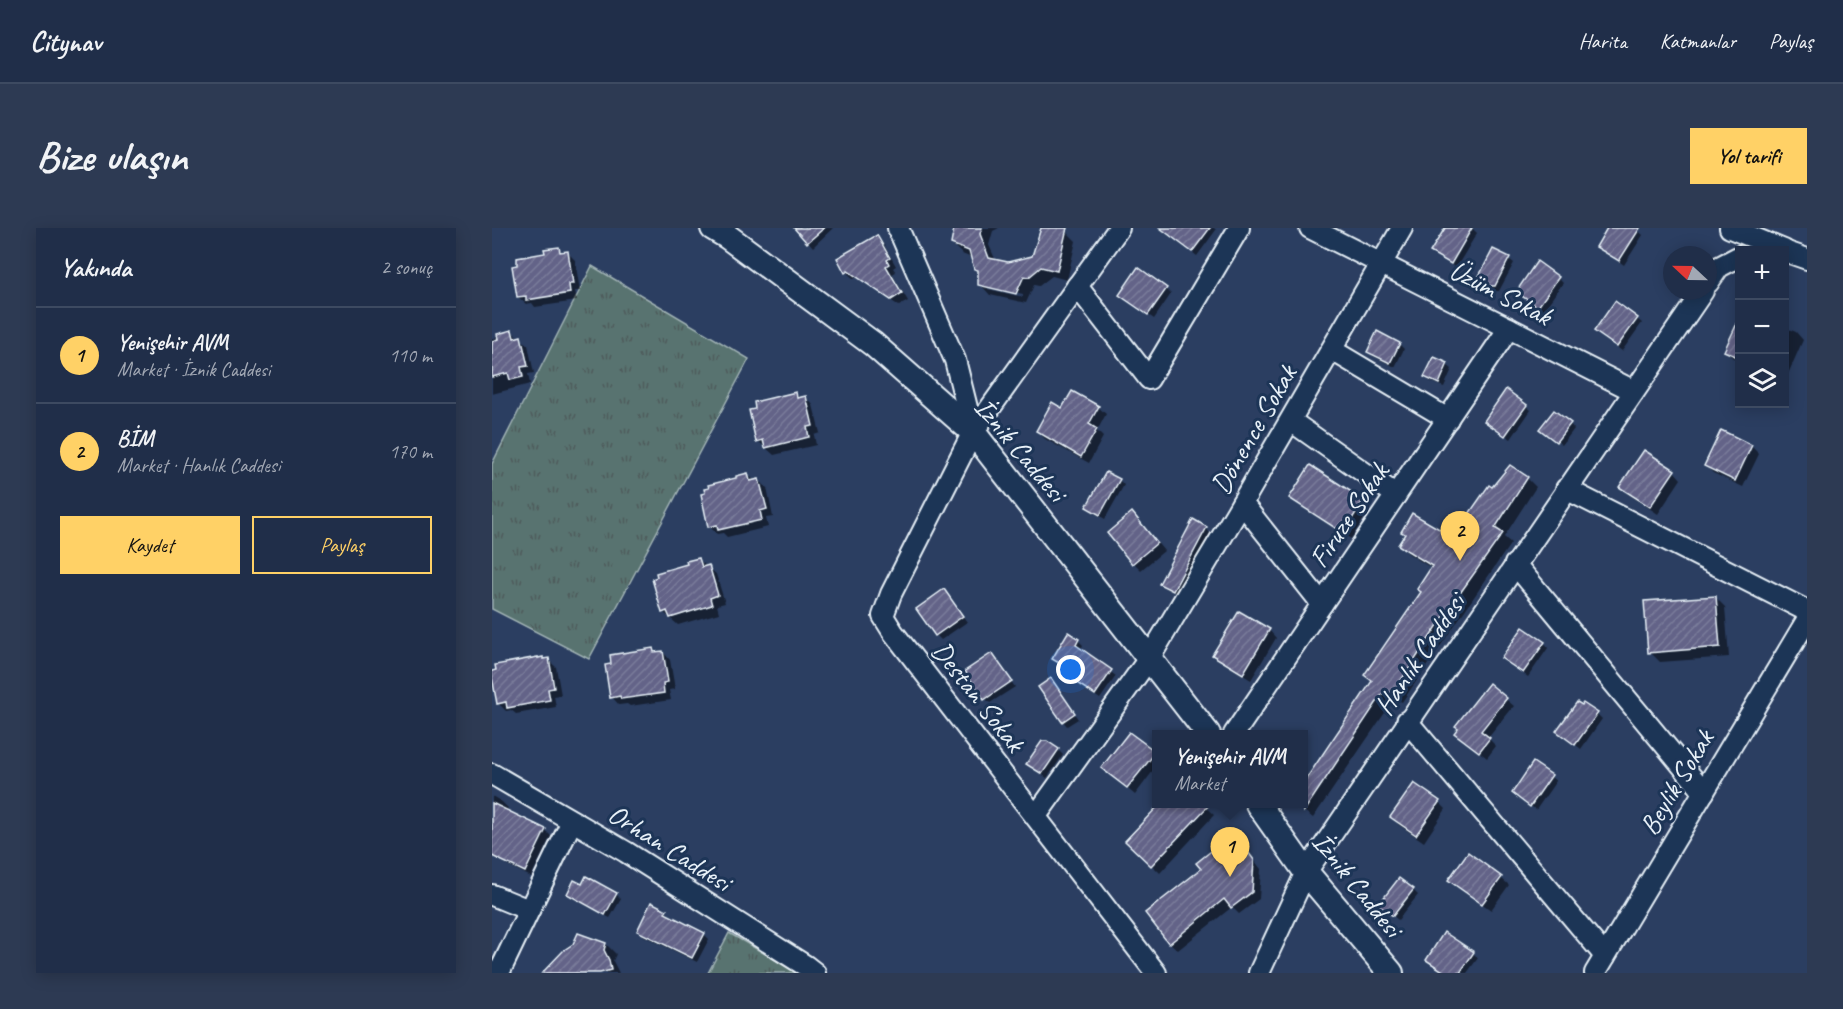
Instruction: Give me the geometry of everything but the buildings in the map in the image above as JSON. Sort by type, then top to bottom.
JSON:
[{"type":"main road","name":"İznik Caddesi","points":[[726,231],[873,344],[974,432],[1204,730]]},
{"type":"main road","name":"İznik Caddesi","points":[[1261,808],[1306,872],[1391,973]]},
{"type":"street","points":[[898,228],[955,360],[974,432]]},
{"type":"street","points":[[974,432],[1119,228]]},
{"type":"street","points":[[1077,286],[1149,379],[1239,228]]},
{"type":"street","name":"Üzüm Sokak","points":[[1310,228],[1634,391]]},
{"type":"street","name":"Dönence Sokak","points":[[1036,816],[1150,657],[1402,228]]},
{"type":"street","points":[[1717,269],[1736,230],[1773,246]]},
{"type":"street","points":[[1717,273],[1735,260]]},
{"type":"street","name":"Hanlık Caddesi","points":[[1259,973],[1306,872],[1697,300]]},
{"type":"street","name":"Firuze Sokak","points":[[1237,730],[1509,328]]},
{"type":"street","points":[[1332,350],[1448,419]]},
{"type":"street","points":[[1291,420],[1396,495]]},
{"type":"street","name":"Destan Sokak","points":[[974,432],[891,594],[883,616],[1156,973]]},
{"type":"street","points":[[1566,489],[1807,611]]},
{"type":"street","points":[[1242,503],[1322,604]]},
{"type":"street","points":[[1515,564],[1704,792]]},
{"type":"street","name":"Beylik Sokak","points":[[1600,965],[1807,620]]},
{"type":"street","points":[[1407,721],[1600,965]]},
{"type":"street","name":"Orhan Caddesi","points":[[492,774],[626,852],[815,973]]},
{"type":"street","points":[[499,973],[572,821]]},
{"type":"street","points":[[492,896],[529,910]]},
{"type":"green space","points":[[592,266],[749,359],[589,659],[492,609],[492,464]]},
{"type":"green space","points":[[729,933],[798,973],[708,973]]},
{"type":"place","name":"BİM","points":[[1460,561]]},
{"type":"place","name":"Yenişehir AVM","points":[[1230,877]]}]
